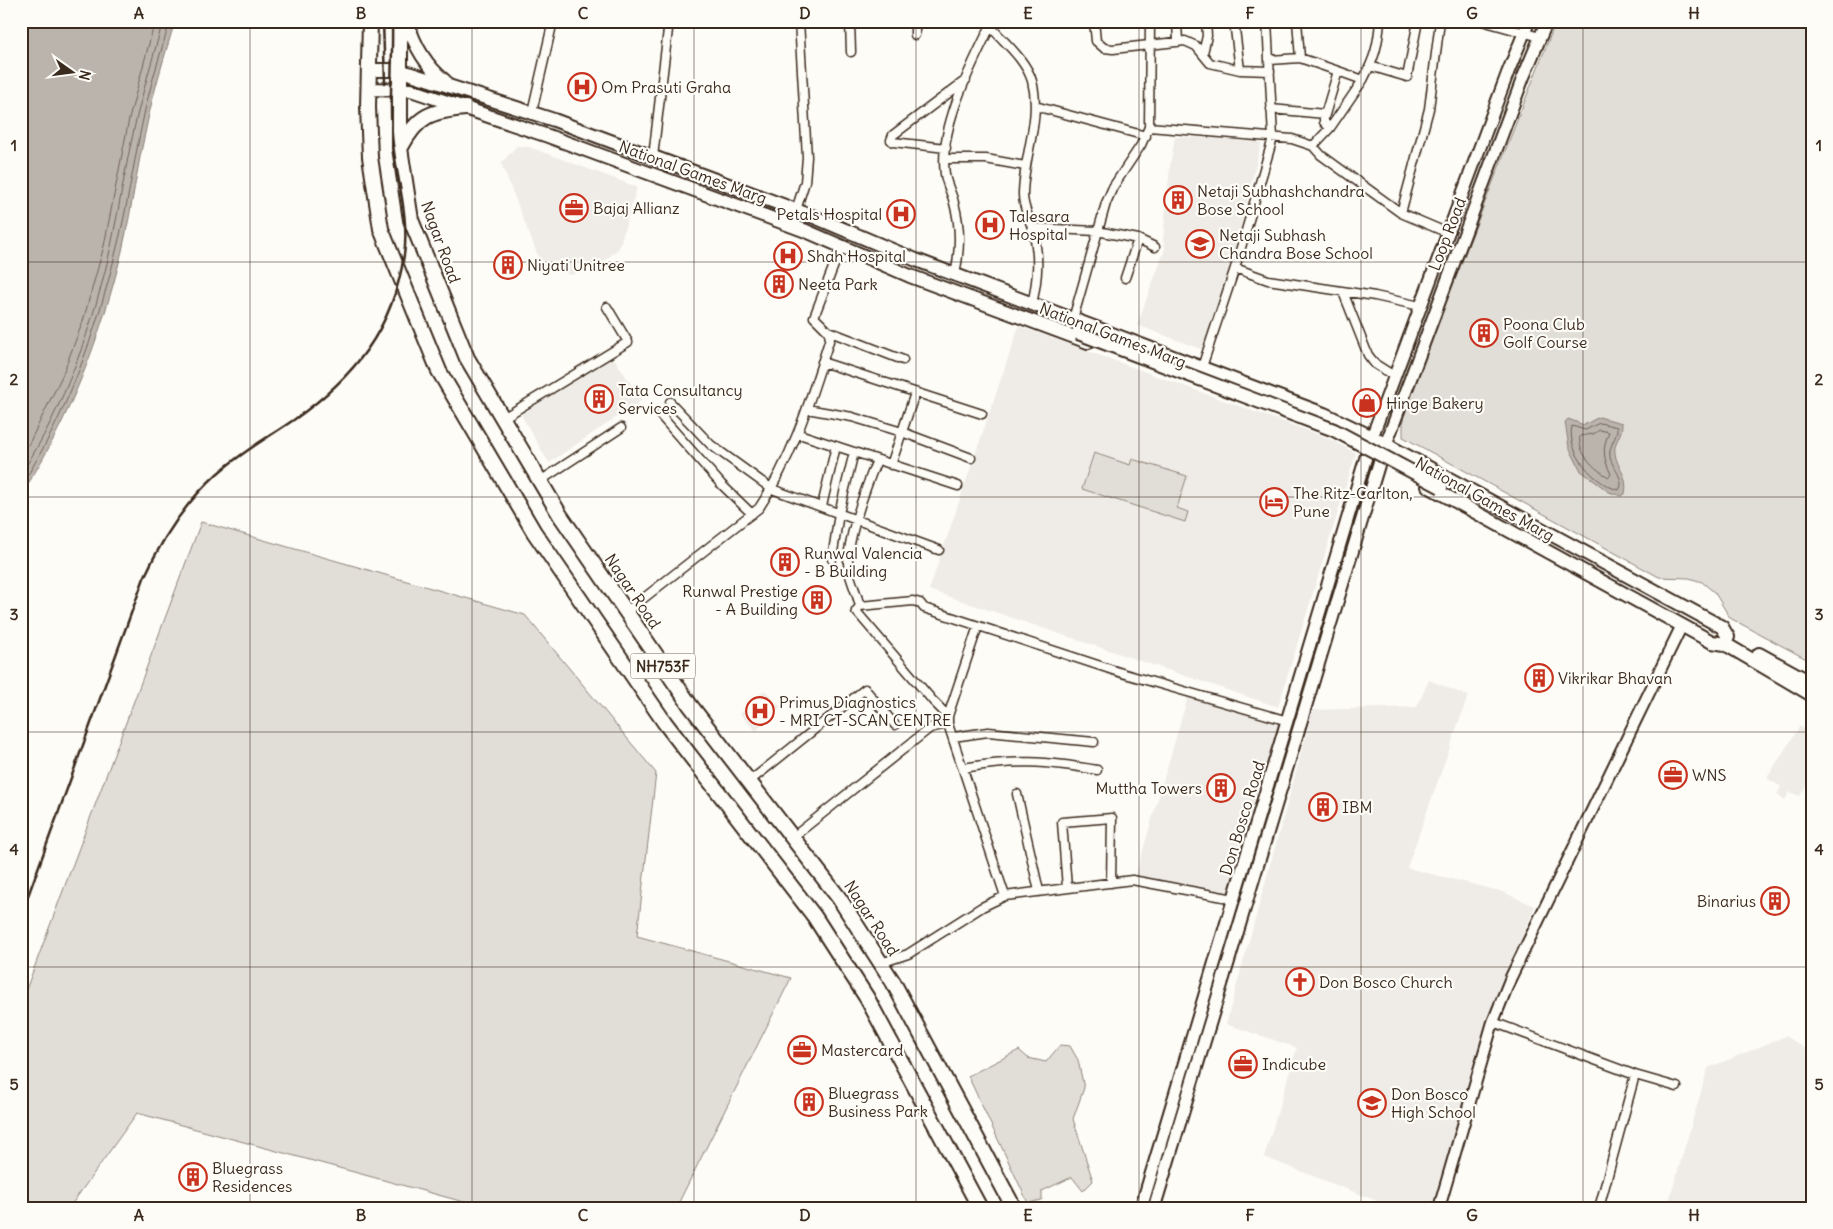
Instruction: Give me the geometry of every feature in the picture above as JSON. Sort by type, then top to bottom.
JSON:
[{"type":"highway","name":"NH753F","points":[[370,21],[368,89],[370,157],[381,229],[439,371],[534,532],[654,707],[684,750],[788,879],[814,916],[867,998],[980,1208]]},
{"type":"highway","name":"Nagar Road","points":[[400,21],[400,148],[411,220],[466,358],[560,515],[626,612],[709,732],[750,781],[839,898],[880,963],[1014,1208]]},
{"type":"highway","points":[[400,148],[409,132],[425,116],[443,110],[466,108]]},
{"type":"main road","points":[[407,21],[421,54],[437,75],[449,84]]},
{"type":"main road","name":"Loop Road","points":[[1372,437],[1529,21]]},
{"type":"main road","name":"Loop Road","points":[[1380,460],[1547,21]]},
{"type":"main road","name":"National Games Marg","points":[[369,70],[399,70],[449,84],[532,112],[796,210],[954,275],[1333,418],[1386,444],[1722,627],[1727,641],[1812,694]]},
{"type":"main road","name":"National Games Marg","points":[[368,89],[411,90],[548,136],[745,209],[910,276],[1327,434],[1368,453],[1712,642],[1727,641],[1812,683]]},
{"type":"main road","points":[[848,231],[859,243],[1080,332]]},
{"type":"main road","points":[[841,247],[858,248],[1334,430],[1443,484],[1727,641]]},
{"type":"main road","points":[[1327,434],[1333,418]]},
{"type":"main road","name":"Don Bosco Road","points":[[1141,1208],[1372,437]]},
{"type":"main road","name":"Don Bosco Road","points":[[1154,1208],[1380,460]]},
{"type":"street","points":[[532,112],[553,21]]},
{"type":"street","points":[[653,157],[669,21]]},
{"type":"street","points":[[796,210],[805,182],[807,157],[798,21]]},
{"type":"street","points":[[850,21],[851,52]]},
{"type":"street","points":[[915,21],[915,35]]},
{"type":"street","points":[[1094,21],[1096,40],[1104,48],[1113,49],[1184,41],[1196,46],[1210,63],[1240,70],[1270,71]]},
{"type":"street","points":[[1073,319],[1097,231],[1113,187],[1146,136],[1149,127],[1150,21]]},
{"type":"street","points":[[1177,21],[1178,42]]},
{"type":"street","points":[[1203,53],[1207,36],[1206,21]]},
{"type":"street","points":[[1234,21],[1240,70]]},
{"type":"street","points":[[1202,367],[1235,268],[1272,138],[1267,21]]},
{"type":"street","points":[[1298,21],[1300,58]]},
{"type":"street","points":[[1314,146],[1330,128],[1364,80],[1380,40],[1380,21]]},
{"type":"street","points":[[1401,213],[1429,109],[1440,21]]},
{"type":"street","points":[[1482,21],[1540,37]]},
{"type":"street","points":[[954,275],[960,252],[959,227],[945,174],[946,148],[954,108],[991,24],[1017,56],[1031,78],[1036,97],[1025,166],[1023,197],[1038,259],[1038,278],[1032,304]]},
{"type":"street","points":[[1370,66],[1407,78],[1417,26]]},
{"type":"street","points":[[1270,60],[1300,58],[1364,80]]},
{"type":"street","points":[[1330,128],[1324,122],[1325,114],[1338,71]]},
{"type":"street","points":[[946,148],[893,142],[891,140],[893,135],[922,111],[967,80]]},
{"type":"street","points":[[1036,106],[1146,136]]},
{"type":"street","points":[[1271,109],[1325,114]]},
{"type":"street","points":[[1149,127],[1292,139],[1314,146],[1321,155],[1401,213],[1448,233]]},
{"type":"street","points":[[945,159],[986,159],[1025,166]]},
{"type":"street","points":[[1032,228],[1097,231],[1138,239],[1155,247]]},
{"type":"street","points":[[1125,278],[1138,239]]},
{"type":"street","points":[[841,247],[814,317],[828,331],[903,360]]},
{"type":"street","points":[[1235,268],[1268,280],[1420,306]]},
{"type":"street","points":[[1343,292],[1368,355],[1375,364],[1394,376]]},
{"type":"street","points":[[503,418],[628,342],[607,307]]},
{"type":"street","points":[[626,612],[759,508],[772,489],[799,434],[830,338],[828,331]]},
{"type":"street","points":[[822,362],[982,414]]},
{"type":"street","points":[[891,465],[915,393]]},
{"type":"street","points":[[670,402],[711,445],[772,489],[858,518],[939,550]]},
{"type":"street","points":[[807,408],[852,417],[902,432],[971,458]]},
{"type":"street","points":[[660,415],[721,484],[752,514]]},
{"type":"street","points":[[540,481],[621,428]]},
{"type":"street","points":[[799,434],[958,486]]},
{"type":"street","points":[[822,506],[836,446]]},
{"type":"street","points":[[832,559],[839,513],[854,452]]},
{"type":"street","points":[[860,606],[849,567],[864,492],[877,460]]},
{"type":"street","points":[[1005,896],[948,720],[859,616],[856,611],[860,606],[913,601],[920,603],[924,608],[1125,674],[1288,721]]},
{"type":"street","points":[[1438,1208],[1493,1022],[1510,977],[1682,625]]},
{"type":"street","points":[[793,837],[930,728],[948,720],[978,626]]},
{"type":"street","points":[[750,781],[865,689],[896,725]]},
{"type":"street","points":[[953,737],[988,732],[1094,742]]},
{"type":"street","points":[[963,768],[1002,761],[1038,761],[1097,770]]},
{"type":"street","points":[[1017,794],[1039,891]]},
{"type":"street","points":[[1067,888],[1062,822],[1112,818],[1111,883]]},
{"type":"street","points":[[880,963],[908,954],[982,907],[1005,896],[1141,881],[1234,899]]},
{"type":"street","points":[[1493,1022],[1636,1075],[1677,1086]]},
{"type":"street","points":[[1599,1208],[1636,1075]]},
{"type":"shaded area","name":"Poona Club Golf Course","points":[[1556,21],[1812,21],[1812,662],[1730,618],[1715,593],[1702,582],[1689,578],[1659,577],[1403,437],[1403,412]]},
{"type":"shaded area","name":"Netaji Subhash Chandra Bose School","points":[[1175,137],[1255,139],[1261,144],[1239,233],[1206,351],[1137,325],[1165,249],[1163,240],[1170,166]]},
{"type":"shaded area","points":[[517,146],[529,147],[637,187],[619,248],[598,266],[571,275],[542,266],[501,163]]},
{"type":"shaded area","points":[[1019,326],[1328,438],[1356,453],[1278,707],[929,590]]},
{"type":"shaded area","points":[[611,354],[642,400],[549,463],[521,415]]},
{"type":"shaded area","points":[[1094,453],[1130,465],[1132,459],[1187,476],[1177,508],[1188,512],[1185,522],[1082,489]]},
{"type":"shaded area","points":[[201,522],[525,615],[656,773],[637,936],[791,978],[676,1208],[486,1208],[137,1113],[69,1208],[56,1208],[21,1198],[21,1003]]},
{"type":"shaded area","points":[[1429,680],[1468,696],[1407,868],[1500,891],[1535,906],[1488,1019],[1431,1208],[1395,1208],[1264,1157],[1297,1048],[1226,1024],[1313,710],[1417,707]]},
{"type":"shaded area","name":"Primus Diagnostics - MRI CT-SCAN CENTRE","points":[[764,690],[772,697],[767,702],[773,707],[777,703],[781,707],[756,731],[740,714]]},
{"type":"shaded area","points":[[1189,693],[1282,722],[1232,895],[1137,883],[1136,874]]},
{"type":"shaded area","points":[[1800,726],[1812,734],[1812,776],[1800,796],[1789,792],[1785,800],[1777,794],[1781,787],[1767,778]]},
{"type":"shaded area","points":[[1786,1036],[1812,1053],[1812,1208],[1667,1208],[1708,1068]]},
{"type":"shaded area","points":[[1060,1045],[1070,1046],[1078,1060],[1084,1088],[1073,1119],[1093,1181],[1083,1191],[1072,1177],[1042,1191],[1042,1200],[1028,1203],[968,1076],[1019,1050],[1028,1058],[1046,1062]]},
{"type":"water","points":[[21,21],[175,21],[153,98],[122,251],[104,315],[82,378],[69,408],[21,495]]},
{"type":"water","points":[[1599,417],[1622,423],[1615,449],[1616,459],[1626,487],[1625,494],[1621,496],[1609,492],[1581,471],[1569,447],[1565,422],[1568,419],[1584,425]]},
{"type":"railway","points":[[383,21],[385,83]]},
{"type":"railway","points":[[21,915],[144,578],[158,549],[175,522],[205,485],[226,466],[316,403],[353,368],[380,328],[391,306],[399,282],[405,240],[404,210],[392,135],[392,21]]},
{"type":"place","name":"Om Prasuti Graha","points":[[582,87]]},
{"type":"place","name":"Netaji Subhashchandra Bose School","points":[[1178,200]]},
{"type":"place","name":"Bajaj Allianz","points":[[574,208]]},
{"type":"place","name":"Petals Hospital","points":[[901,214]]},
{"type":"place","name":"Talesara Hospital","points":[[990,225]]},
{"type":"place","name":"Netaji Subhash Chandra Bose School","points":[[1200,244]]},
{"type":"place","name":"Shah Hospital","points":[[788,256]]},
{"type":"place","name":"Niyati Unitree","points":[[508,265]]},
{"type":"place","name":"Neeta Park","points":[[779,284]]},
{"type":"place","name":"Poona Club Golf Course","points":[[1484,333]]},
{"type":"place","name":"Tata Consultancy Services","points":[[599,399]]},
{"type":"place","name":"Hinge Bakery","points":[[1367,403]]},
{"type":"place","name":"The Ritz-Carlton, Pune","points":[[1274,502]]},
{"type":"place","name":"Runwal Valencia - B Building","points":[[785,562]]},
{"type":"place","name":"Runwal Prestige - A Building","points":[[817,600]]},
{"type":"place","name":"Vikrikar Bhavan","points":[[1539,678]]},
{"type":"place","name":"Primus Diagnostics - MRI CT-SCAN CENTRE","points":[[760,711]]},
{"type":"place","name":"WNS","points":[[1673,775]]},
{"type":"place","name":"Muttha Towers","points":[[1221,788]]},
{"type":"place","name":"IBM","points":[[1323,807]]},
{"type":"place","name":"Binarius","points":[[1775,901]]},
{"type":"place","name":"Don Bosco Church","points":[[1300,982]]},
{"type":"place","name":"Mastercard","points":[[802,1050]]},
{"type":"place","name":"Indicube","points":[[1243,1064]]},
{"type":"place","name":"Bluegrass Business Park","points":[[809,1102]]},
{"type":"place","name":"Don Bosco High School","points":[[1372,1103]]},
{"type":"place","name":"Bluegrass Residences","points":[[193,1177]]}]
